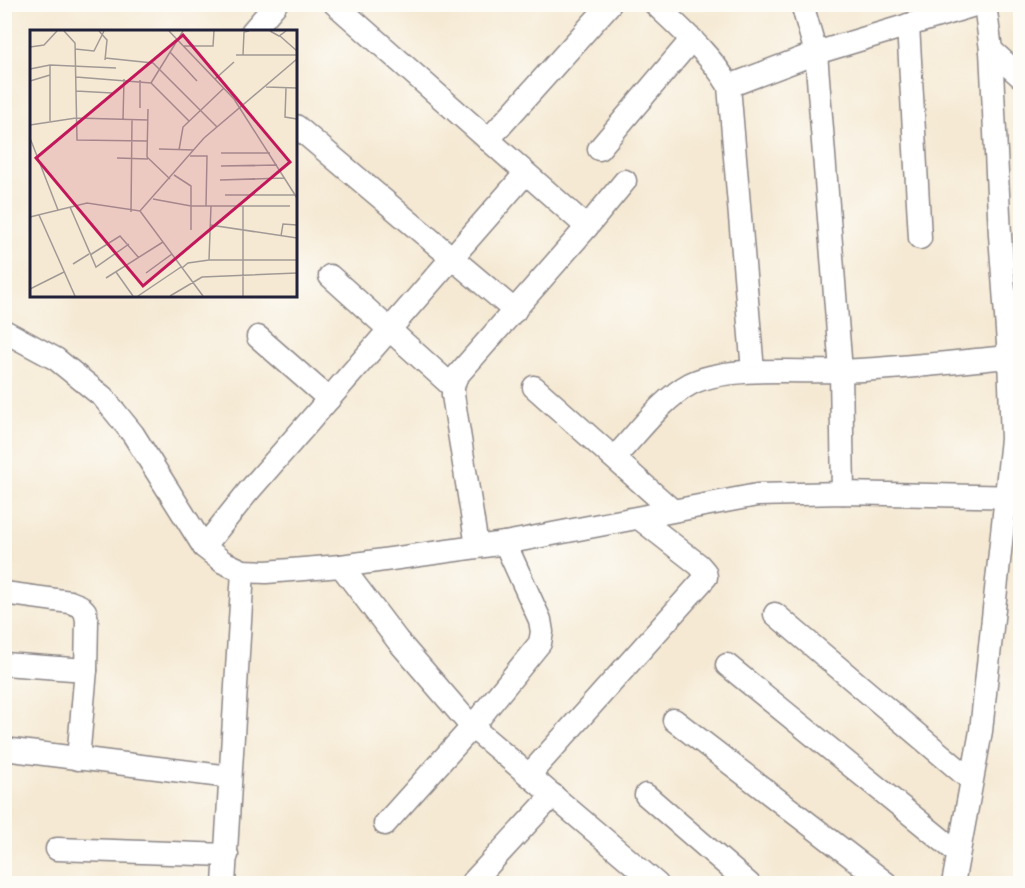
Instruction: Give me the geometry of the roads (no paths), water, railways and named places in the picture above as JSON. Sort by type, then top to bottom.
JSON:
[{"type":"street","points":[[254,30],[276,4]]},
{"type":"street","points":[[335,4],[587,227]]},
{"type":"street","points":[[488,140],[610,4]]},
{"type":"street","points":[[655,4],[714,63],[729,86],[753,371]]},
{"type":"street","points":[[802,4],[816,53],[841,371],[843,493]]},
{"type":"street","points":[[729,86],[816,53],[978,4]]},
{"type":"street","points":[[953,884],[981,731],[1014,497],[1010,357],[1012,289],[1010,234],[985,4]]},
{"type":"street","points":[[908,25],[920,238]]},
{"type":"street","points":[[598,149],[692,39]]},
{"type":"street","points":[[991,50],[1020,76]]},
{"type":"street","points":[[297,127],[515,311]]},
{"type":"street","points":[[204,547],[247,493],[525,174]]},
{"type":"street","points":[[477,546],[453,387],[456,377],[625,181]]},
{"type":"street","points":[[330,276],[453,387]]},
{"type":"street","points":[[4,331],[56,360],[103,397],[133,434],[204,547],[223,562],[243,571],[266,572],[341,566],[505,543],[757,495],[843,493],[1014,497]]},
{"type":"street","points":[[258,337],[329,399]]},
{"type":"street","points":[[615,457],[669,399],[680,390],[706,378],[753,371],[841,371],[1010,357]]},
{"type":"street","points":[[534,387],[672,510]]},
{"type":"street","points":[[530,775],[706,577],[699,565],[639,518]]},
{"type":"street","points":[[385,824],[472,727],[540,643],[542,632],[540,620],[505,543]]},
{"type":"street","points":[[341,566],[411,657],[472,727],[657,884]]},
{"type":"street","points":[[224,884],[243,571]]},
{"type":"street","points":[[4,593],[70,602],[85,611],[87,670],[78,759]]},
{"type":"street","points":[[775,614],[971,780]]},
{"type":"street","points":[[4,664],[87,670]]},
{"type":"street","points":[[727,664],[958,853]]},
{"type":"street","points":[[674,720],[887,884]]},
{"type":"street","points":[[4,749],[230,777]]},
{"type":"street","points":[[481,880],[553,795]]},
{"type":"street","points":[[646,795],[749,884]]},
{"type":"street","points":[[57,849],[226,855]]}]
